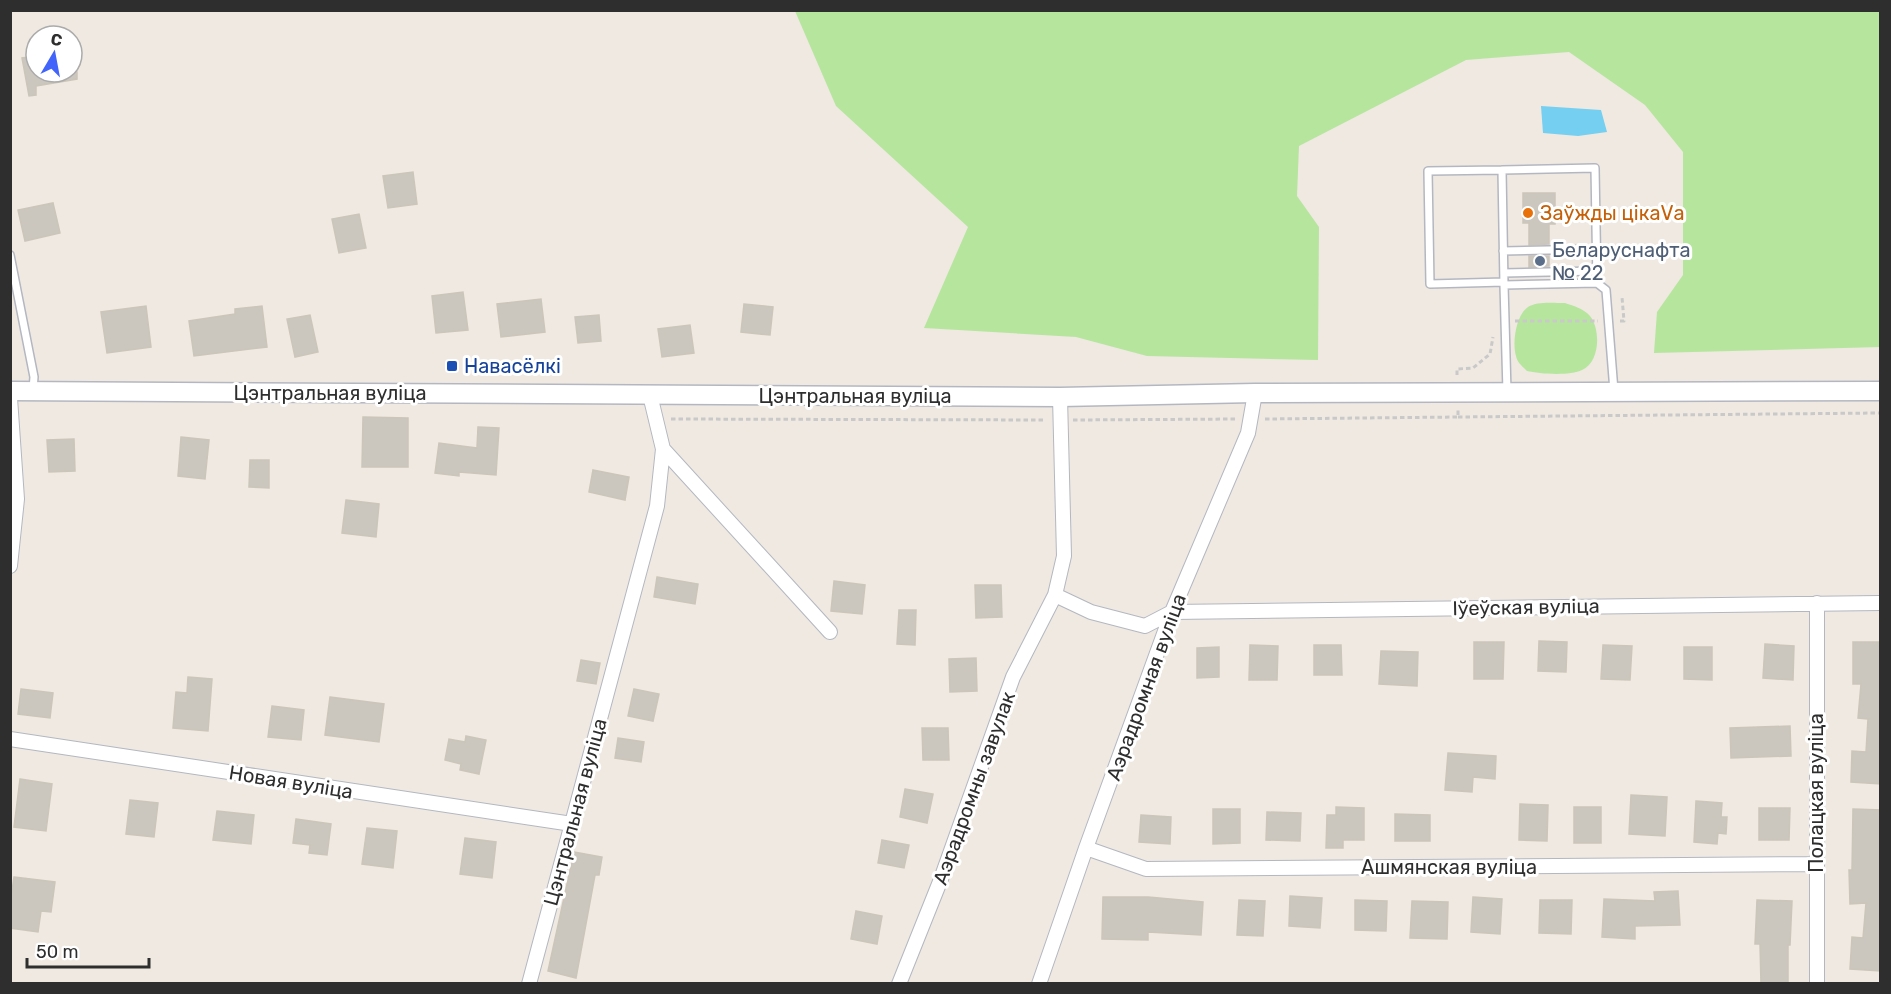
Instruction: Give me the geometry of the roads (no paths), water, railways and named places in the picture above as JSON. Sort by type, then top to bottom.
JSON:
[{"type":"main road","name":"Цэнтральная вуліца","points":[[10,392],[1060,398],[1255,393],[1881,391]]},
{"type":"street","name":"Аэрадромная вуліца","points":[[1039,984],[1172,612],[1248,433],[1255,393]]},
{"type":"street","name":"Цэнтральная вуліца","points":[[529,984],[657,506],[663,449],[650,395]]},
{"type":"street","points":[[10,398],[17,500],[10,566]]},
{"type":"street","name":"Аэрадромны завулак","points":[[899,984],[941,879],[1013,678],[1055,595],[1064,556],[1060,398]]},
{"type":"street","points":[[663,449],[830,632]]},
{"type":"street","points":[[1055,595],[1090,612],[1145,626],[1172,612]]},
{"type":"street","name":"Полацкая вуліца","points":[[1817,603],[1817,984]]},
{"type":"street","name":"Іўеўская вуліца","points":[[1172,612],[1881,603]]},
{"type":"street","name":"Новая вуліца","points":[[10,740],[572,824]]},
{"type":"street","name":"Ашмянская вуліца","points":[[1086,848],[1146,869],[1816,864]]},
{"type":"lane","points":[[1597,284],[1595,168],[1428,171],[1430,284],[1597,284],[1606,290],[1614,391]]},
{"type":"lane","points":[[1502,170],[1507,392]]},
{"type":"lane","points":[[1503,251],[1596,249]]},
{"type":"lane","points":[[10,255],[34,378],[33,391]]},
{"type":"lane","points":[[1504,273],[1597,271]]},
{"type":"water","points":[[1541,106],[1601,110],[1607,132],[1578,136],[1543,133]]},
{"type":"place","name":"Заўжды цікаVа","points":[[1528,213]]},
{"type":"place","name":"Беларуснафта № 22","points":[[1540,261]]},
{"type":"place","name":"Навасёлкі","points":[[452,366]]}]
